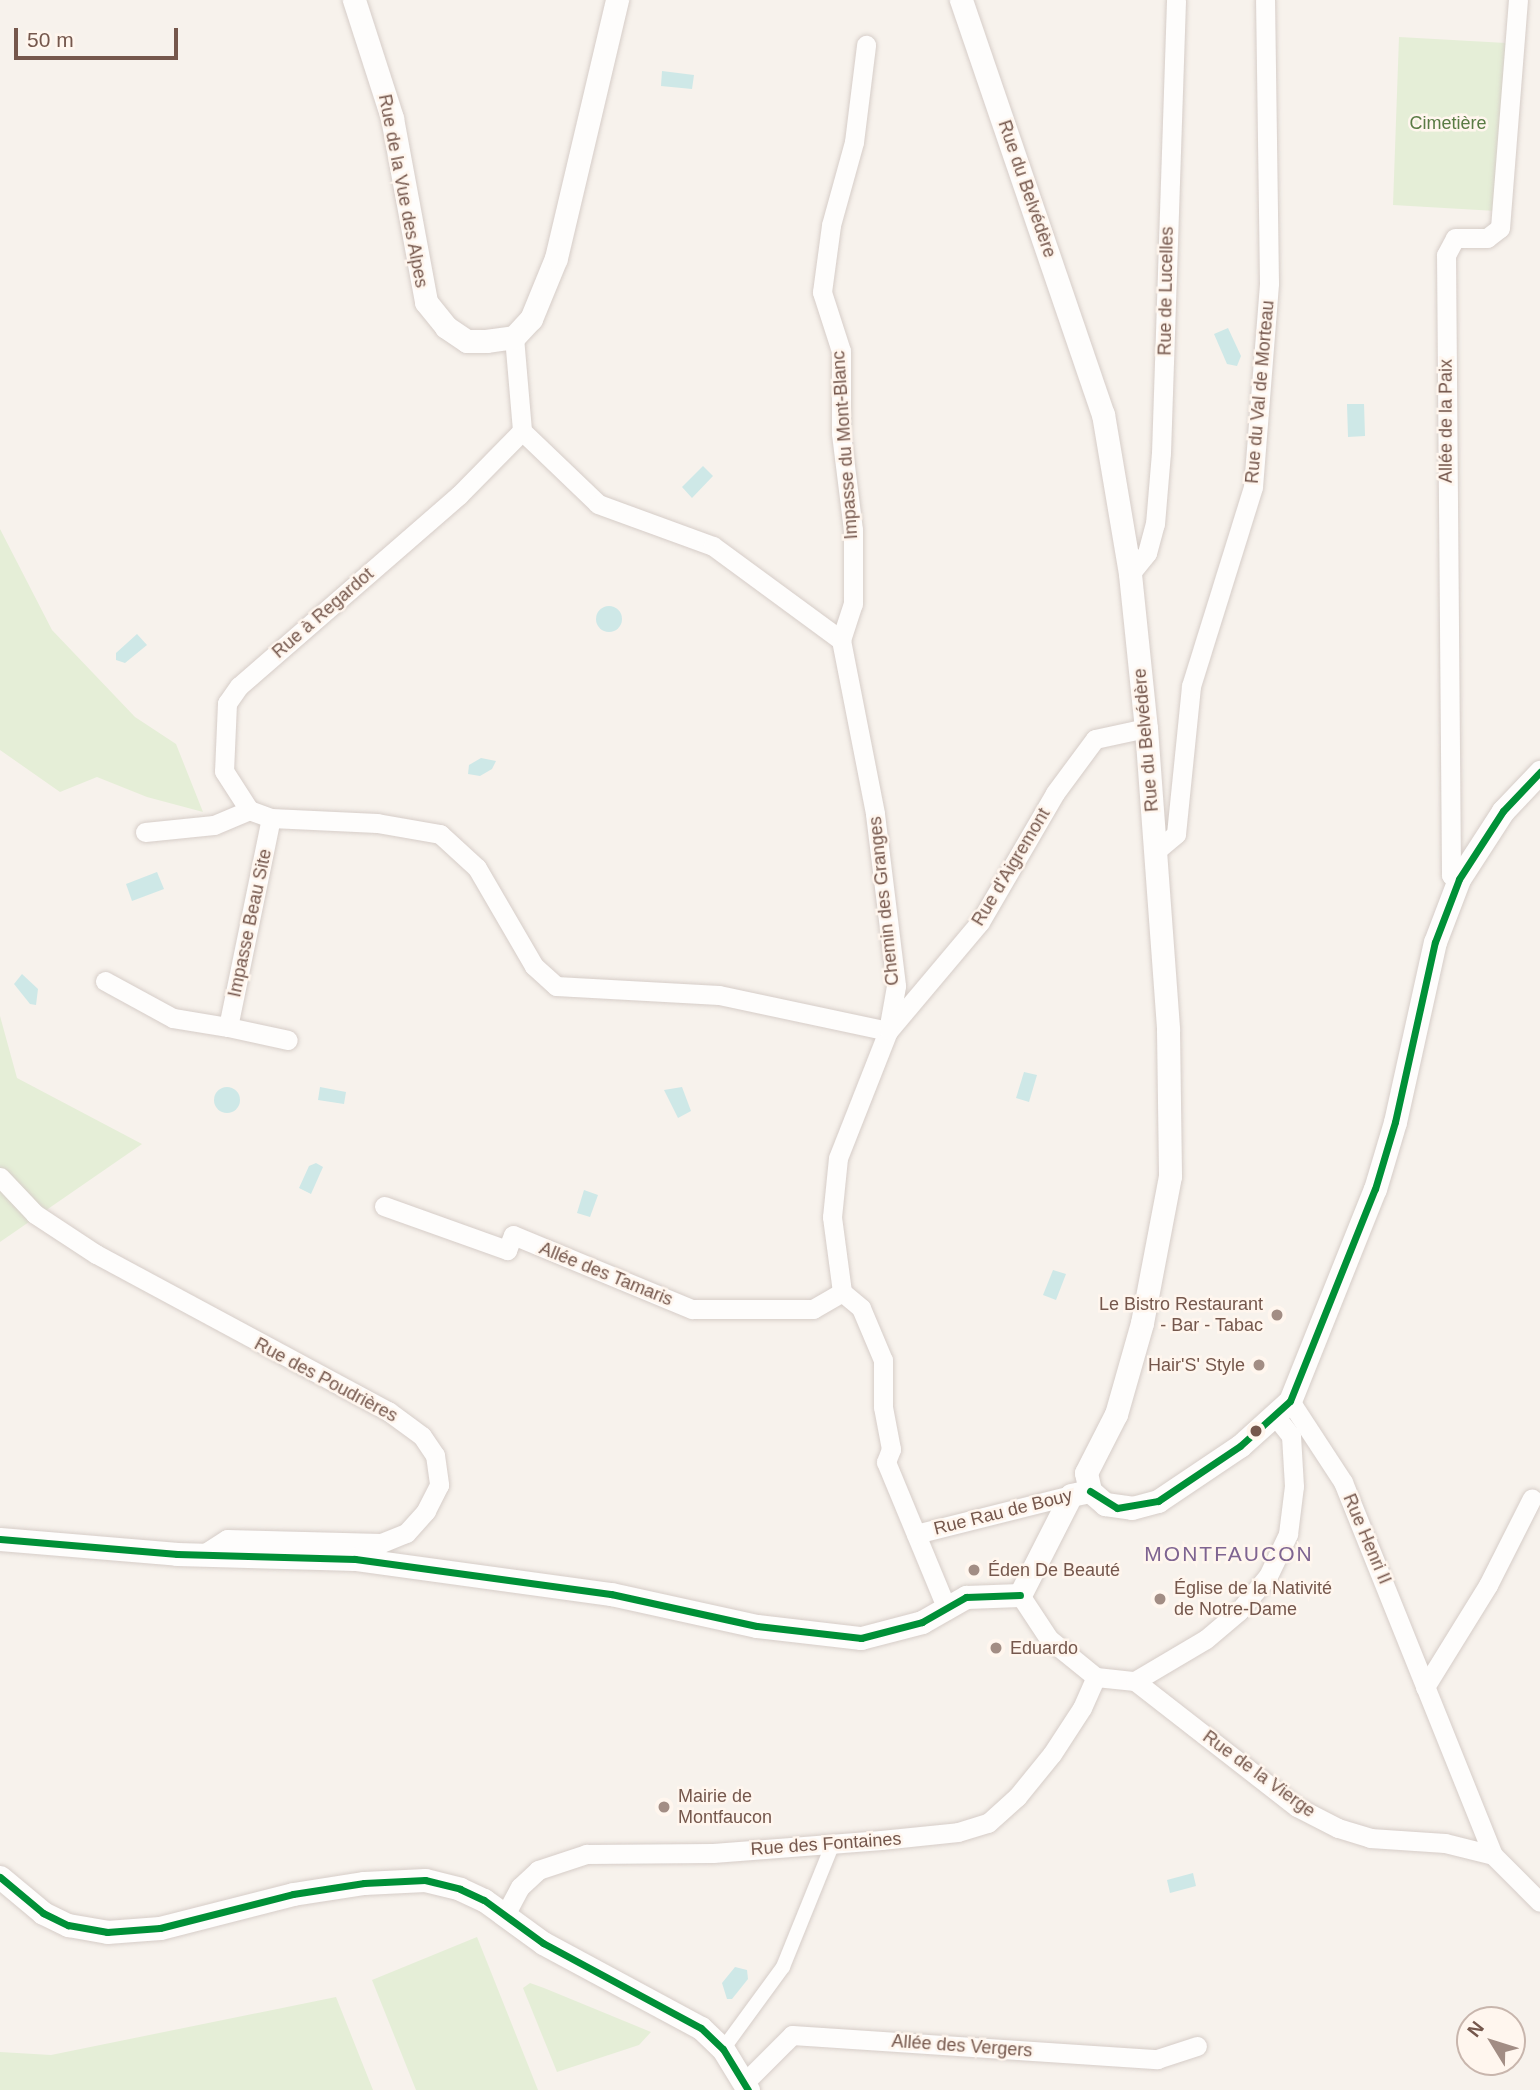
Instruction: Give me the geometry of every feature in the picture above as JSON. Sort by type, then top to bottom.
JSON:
[{"type":"street","name":"Rue de la Vue des Alpes","points":[[354,0],[392,118],[426,302],[446,327],[467,341],[514,337]]},
{"type":"street","points":[[617,0],[556,258],[531,319],[514,337],[522,431],[598,504],[713,546],[841,640]]},
{"type":"street","name":"Rue du Belvédère","points":[[961,0],[1103,414],[1130,574],[1146,728],[1157,850],[1171,1093],[1170,1176],[1142,1323],[1116,1414],[1086,1473],[1081,1493],[1020,1595]]},
{"type":"street","name":"Rue de Lucelles","points":[[1130,574],[1150,544],[1160,465],[1175,0]]},
{"type":"street","name":"Rue du Val de Morteau","points":[[1157,850],[1176,834],[1191,686],[1253,487],[1269,283],[1265,0]]},
{"type":"street","name":"Allée de la Paix","points":[[1459,879],[1451,875],[1446,255],[1455,237],[1486,238],[1500,228],[1518,0]]},
{"type":"street","name":"Impasse du Mont-Blanc","points":[[841,640],[852,604],[853,530],[841,433],[841,351],[822,292],[831,225],[854,142],[866,45]]},
{"type":"street","name":"Rue à Regardot","points":[[249,810],[224,771],[227,703],[239,686],[459,495],[522,431]]},
{"type":"street","name":"Chemin des Granges","points":[[841,640],[877,827],[896,986],[888,1031],[838,1158],[832,1217],[842,1292]]},
{"type":"street","name":"Rue d'Aigremont","points":[[888,1031],[980,922],[1055,793],[1095,739],[1146,728]]},
{"type":"street","points":[[1081,1493],[1117,1508],[1158,1501],[1284,1409],[1375,1189],[1395,1122],[1435,942],[1459,879],[1503,811],[1540,772]]},
{"type":"street","points":[[145,832],[214,825],[249,810],[271,818],[377,823],[440,834],[477,868],[534,966],[556,986],[719,995],[888,1031]]},
{"type":"street","name":"Impasse Beau Site","points":[[228,1027],[271,818]]},
{"type":"street","points":[[105,981],[173,1018],[288,1040]]},
{"type":"street","name":"Rue des Poudrières","points":[[0,1177],[35,1214],[96,1254],[388,1411],[422,1436],[435,1455],[439,1485],[426,1511],[406,1533],[381,1543],[227,1539],[207,1552]]},
{"type":"street","name":"Allée des Tamaris","points":[[384,1206],[507,1250],[513,1236],[692,1309],[813,1309],[842,1292]]},
{"type":"street","points":[[842,1292],[861,1308],[883,1360],[883,1407],[891,1448],[886,1462],[946,1607]]},
{"type":"street","points":[[0,1539],[177,1554],[207,1552],[355,1559],[611,1594],[757,1626],[861,1638],[922,1622],[966,1597],[1020,1595],[1049,1639],[1096,1677],[1135,1681],[1206,1639],[1239,1611],[1268,1576],[1288,1534],[1294,1486],[1291,1436],[1284,1409]]},
{"type":"street","name":"Rue Henri II","points":[[1284,1409],[1343,1482],[1493,1855]]},
{"type":"street","name":"Rue Rau de Bouy","points":[[916,1534],[1081,1493]]},
{"type":"street","points":[[1425,1686],[1488,1585],[1532,1498]]},
{"type":"street","name":"Rue des Fontaines","points":[[505,1915],[520,1887],[538,1870],[558,1859],[586,1854],[713,1853],[833,1843],[958,1832],[988,1823],[1017,1797],[1052,1754],[1096,1677]]},
{"type":"street","name":"Rue de la Vierge","points":[[1135,1681],[1297,1807],[1338,1828],[1370,1838],[1445,1843],[1493,1855]]},
{"type":"street","points":[[723,2049],[783,1967],[833,1843]]},
{"type":"street","points":[[1493,1855],[1540,1902]]},
{"type":"street","points":[[0,1877],[43,1913],[68,1925],[107,1932],[160,1928],[293,1894],[364,1883],[425,1880],[460,1889],[505,1915],[542,1943],[701,2028],[723,2049],[746,2086]]},
{"type":"street","name":"Allée des Vergers","points":[[746,2086],[792,2035],[1157,2059],[1197,2046]]},
{"type":"green space","name":"Cimetière","points":[[1399,37],[1506,43],[1496,211],[1393,205]]},
{"type":"green space","points":[[0,529],[52,630],[135,717],[176,744],[203,812],[147,797],[97,777],[60,792],[0,750]]},
{"type":"green space","points":[[0,1016],[17,1078],[142,1144],[0,1242]]},
{"type":"green space","points":[[477,1937],[538,2090],[416,2090],[372,1980]]},
{"type":"green space","points":[[530,1983],[651,2032],[639,2045],[557,2072],[523,1988]]},
{"type":"green space","points":[[336,1997],[373,2090],[0,2090],[0,2052],[51,2055]]},
{"type":"water","points":[[662,71],[694,75],[692,89],[661,86]]},
{"type":"water","points":[[1228,328],[1241,356],[1237,366],[1227,364],[1214,334]]},
{"type":"water","points":[[1347,404],[1364,404],[1365,436],[1348,437]]},
{"type":"water","points":[[703,466],[713,476],[692,498],[682,487]]},
{"type":"water","points":[[609,606],[618,610],[622,619],[618,628],[609,632],[600,628],[596,619],[600,610]]},
{"type":"water","points":[[137,634],[147,645],[125,663],[116,660],[116,653]]},
{"type":"water","points":[[481,758],[496,761],[492,769],[480,776],[468,774],[469,765]]},
{"type":"water","points":[[157,872],[164,889],[132,901],[126,884]]},
{"type":"water","points":[[22,974],[38,989],[36,1005],[30,1004],[14,984]]},
{"type":"water","points":[[1024,1072],[1037,1075],[1029,1102],[1016,1098]]},
{"type":"water","points":[[227,1087],[236,1091],[240,1100],[236,1109],[227,1113],[218,1109],[214,1100],[218,1091]]},
{"type":"water","points":[[320,1087],[346,1092],[344,1104],[318,1100]]},
{"type":"water","points":[[682,1087],[691,1111],[678,1118],[664,1090]]},
{"type":"water","points":[[316,1163],[323,1167],[311,1194],[299,1188],[309,1166]]},
{"type":"water","points":[[584,1190],[598,1195],[590,1217],[577,1213]]},
{"type":"water","points":[[1053,1270],[1066,1274],[1056,1300],[1043,1295]]},
{"type":"water","points":[[1193,1873],[1196,1886],[1170,1893],[1167,1880]]},
{"type":"water","points":[[735,1967],[747,1970],[748,1979],[732,1999],[727,1999],[722,1983]]},
{"type":"transit line","points":[[1090,1491],[1117,1508],[1158,1501],[1240,1446],[1290,1401],[1375,1189],[1395,1122],[1435,942],[1459,879],[1503,811],[1540,772]]},
{"type":"transit line","points":[[0,1539],[177,1554],[355,1559],[611,1594],[757,1626],[861,1638],[922,1622],[966,1597],[1020,1595]]},
{"type":"transit line","points":[[0,1877],[43,1913],[68,1925],[107,1932],[160,1928],[293,1894],[364,1883],[425,1880],[460,1889],[484,1900],[543,1943],[701,2028],[723,2049],[748,2090]]},
{"type":"place","name":"Le Bistro Restaurant - Bar - Tabac","points":[[1277,1315]]},
{"type":"place","name":"Hair'S' Style","points":[[1259,1365]]},
{"type":"place","name":"Éden De Beauté","points":[[974,1570]]},
{"type":"place","name":"Église de la Nativité de Notre-Dame","points":[[1160,1599]]},
{"type":"place","name":"Eduardo","points":[[996,1648]]},
{"type":"place","name":"Mairie de Montfaucon","points":[[664,1807]]},
{"type":"district","name":"MONTFAUCON","points":[[1229,1554]]}]
